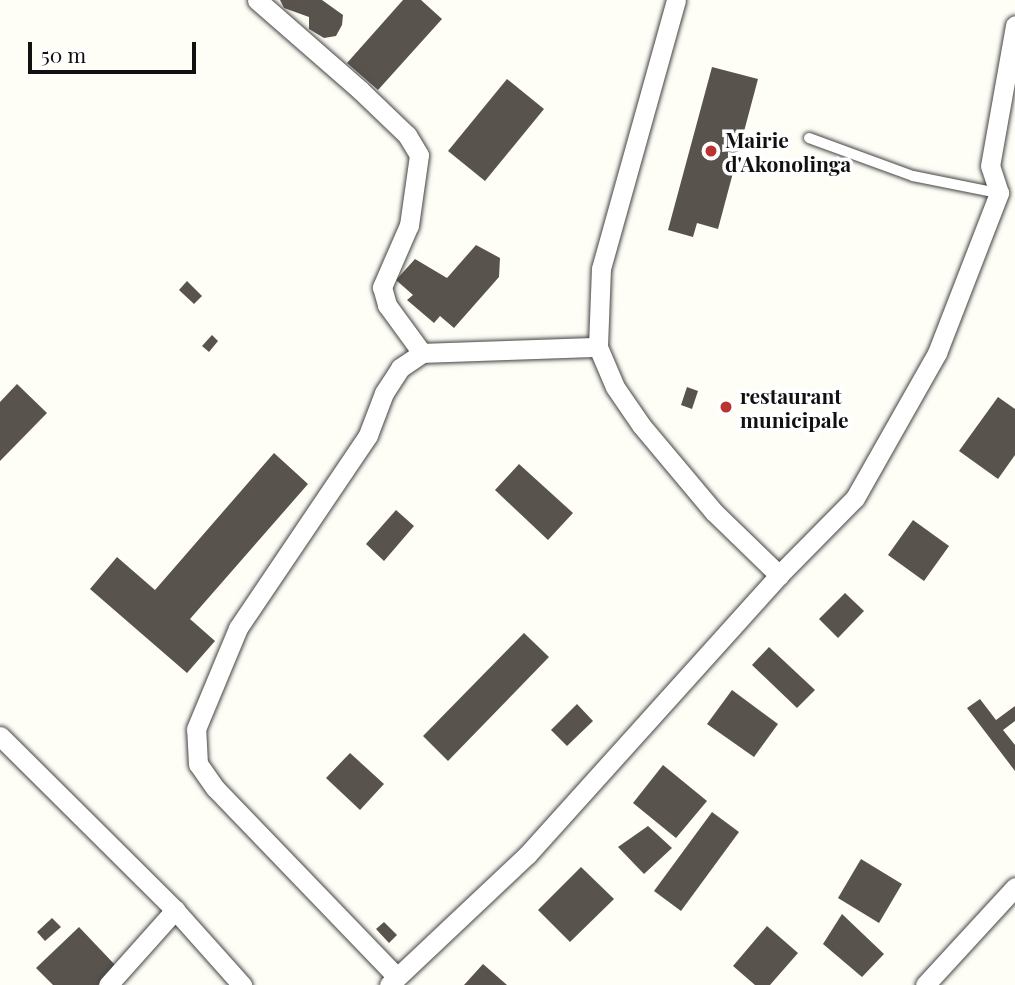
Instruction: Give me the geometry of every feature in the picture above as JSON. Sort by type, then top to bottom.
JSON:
[{"type":"street","points":[[257,0],[360,90],[407,135],[419,155],[409,225],[382,288],[387,305],[422,353]]},
{"type":"street","points":[[676,0],[601,268],[598,347],[615,387],[641,425],[714,512],[779,575]]},
{"type":"street","points":[[598,347],[422,353],[400,368],[384,393],[368,435],[238,628],[196,729],[198,764],[215,788],[393,981],[527,855],[779,575],[834,525],[888,446],[937,353],[1007,196],[990,166],[1015,25]]},
{"type":"street","points":[[0,736],[175,910],[242,985]]},
{"type":"street","points":[[925,985],[1015,887]]},
{"type":"street","points":[[108,985],[175,910]]},
{"type":"lane","points":[[809,138],[913,176],[1007,196]]},
{"type":"building","points":[[280,0],[322,0],[343,15],[342,25],[336,36],[324,38],[309,29],[309,17],[284,8]]},
{"type":"building","points":[[403,0],[421,0],[442,19],[378,90],[347,63]]},
{"type":"building","points":[[712,67],[758,79],[718,229],[697,223],[693,237],[668,230]]},
{"type":"building","points":[[507,79],[544,109],[485,181],[448,151]]},
{"type":"building","points":[[476,245],[500,258],[499,277],[454,328],[440,316],[434,323],[407,300],[413,295],[396,280],[415,259],[447,278]]},
{"type":"building","points":[[187,281],[202,296],[194,304],[179,290]]},
{"type":"building","points":[[212,335],[218,341],[209,352],[202,346]]},
{"type":"building","points":[[17,384],[47,413],[0,461],[0,402]]},
{"type":"building","points":[[687,387],[698,391],[692,409],[681,405]]},
{"type":"building","points":[[998,397],[1015,409],[1015,455],[998,479],[959,451]]},
{"type":"building","points":[[274,453],[308,484],[190,619],[215,641],[187,673],[90,589],[117,557],[155,590]]},
{"type":"building","points":[[519,464],[573,513],[548,540],[495,490]]},
{"type":"building","points":[[396,510],[414,526],[384,561],[366,544]]},
{"type":"building","points":[[913,520],[949,546],[924,581],[888,555]]},
{"type":"building","points":[[845,593],[864,611],[838,638],[819,619]]},
{"type":"building","points":[[524,633],[549,657],[448,761],[423,736]]},
{"type":"building","points":[[769,647],[815,690],[797,708],[752,665]]},
{"type":"building","points":[[732,690],[778,724],[754,757],[707,724]]},
{"type":"building","points":[[980,699],[996,720],[1015,706],[1015,721],[1003,730],[1015,745],[1015,771],[967,708]]},
{"type":"building","points":[[577,704],[593,721],[567,746],[551,730]]},
{"type":"building","points":[[350,753],[384,784],[360,810],[326,778]]},
{"type":"building","points":[[663,765],[707,801],[676,838],[633,803]]},
{"type":"building","points":[[712,812],[739,832],[681,911],[654,891]]},
{"type":"building","points":[[648,826],[672,848],[644,874],[618,847]]},
{"type":"building","points":[[861,859],[902,884],[879,923],[838,898]]},
{"type":"building","points":[[581,867],[614,899],[570,942],[538,910]]},
{"type":"building","points":[[842,914],[884,954],[862,977],[823,944]]},
{"type":"building","points":[[52,918],[61,927],[45,941],[37,932]]},
{"type":"building","points":[[384,922],[397,935],[389,943],[376,929]]},
{"type":"building","points":[[767,926],[798,953],[770,985],[755,985],[733,966]]},
{"type":"building","points":[[79,927],[117,967],[98,985],[53,985],[36,968]]},
{"type":"building","points":[[483,964],[507,985],[464,985]]},
{"type":"place","name":"Mairie d'Akonolinga","points":[[711,151]]},
{"type":"place","name":"restaurant municipale","points":[[726,407]]}]
